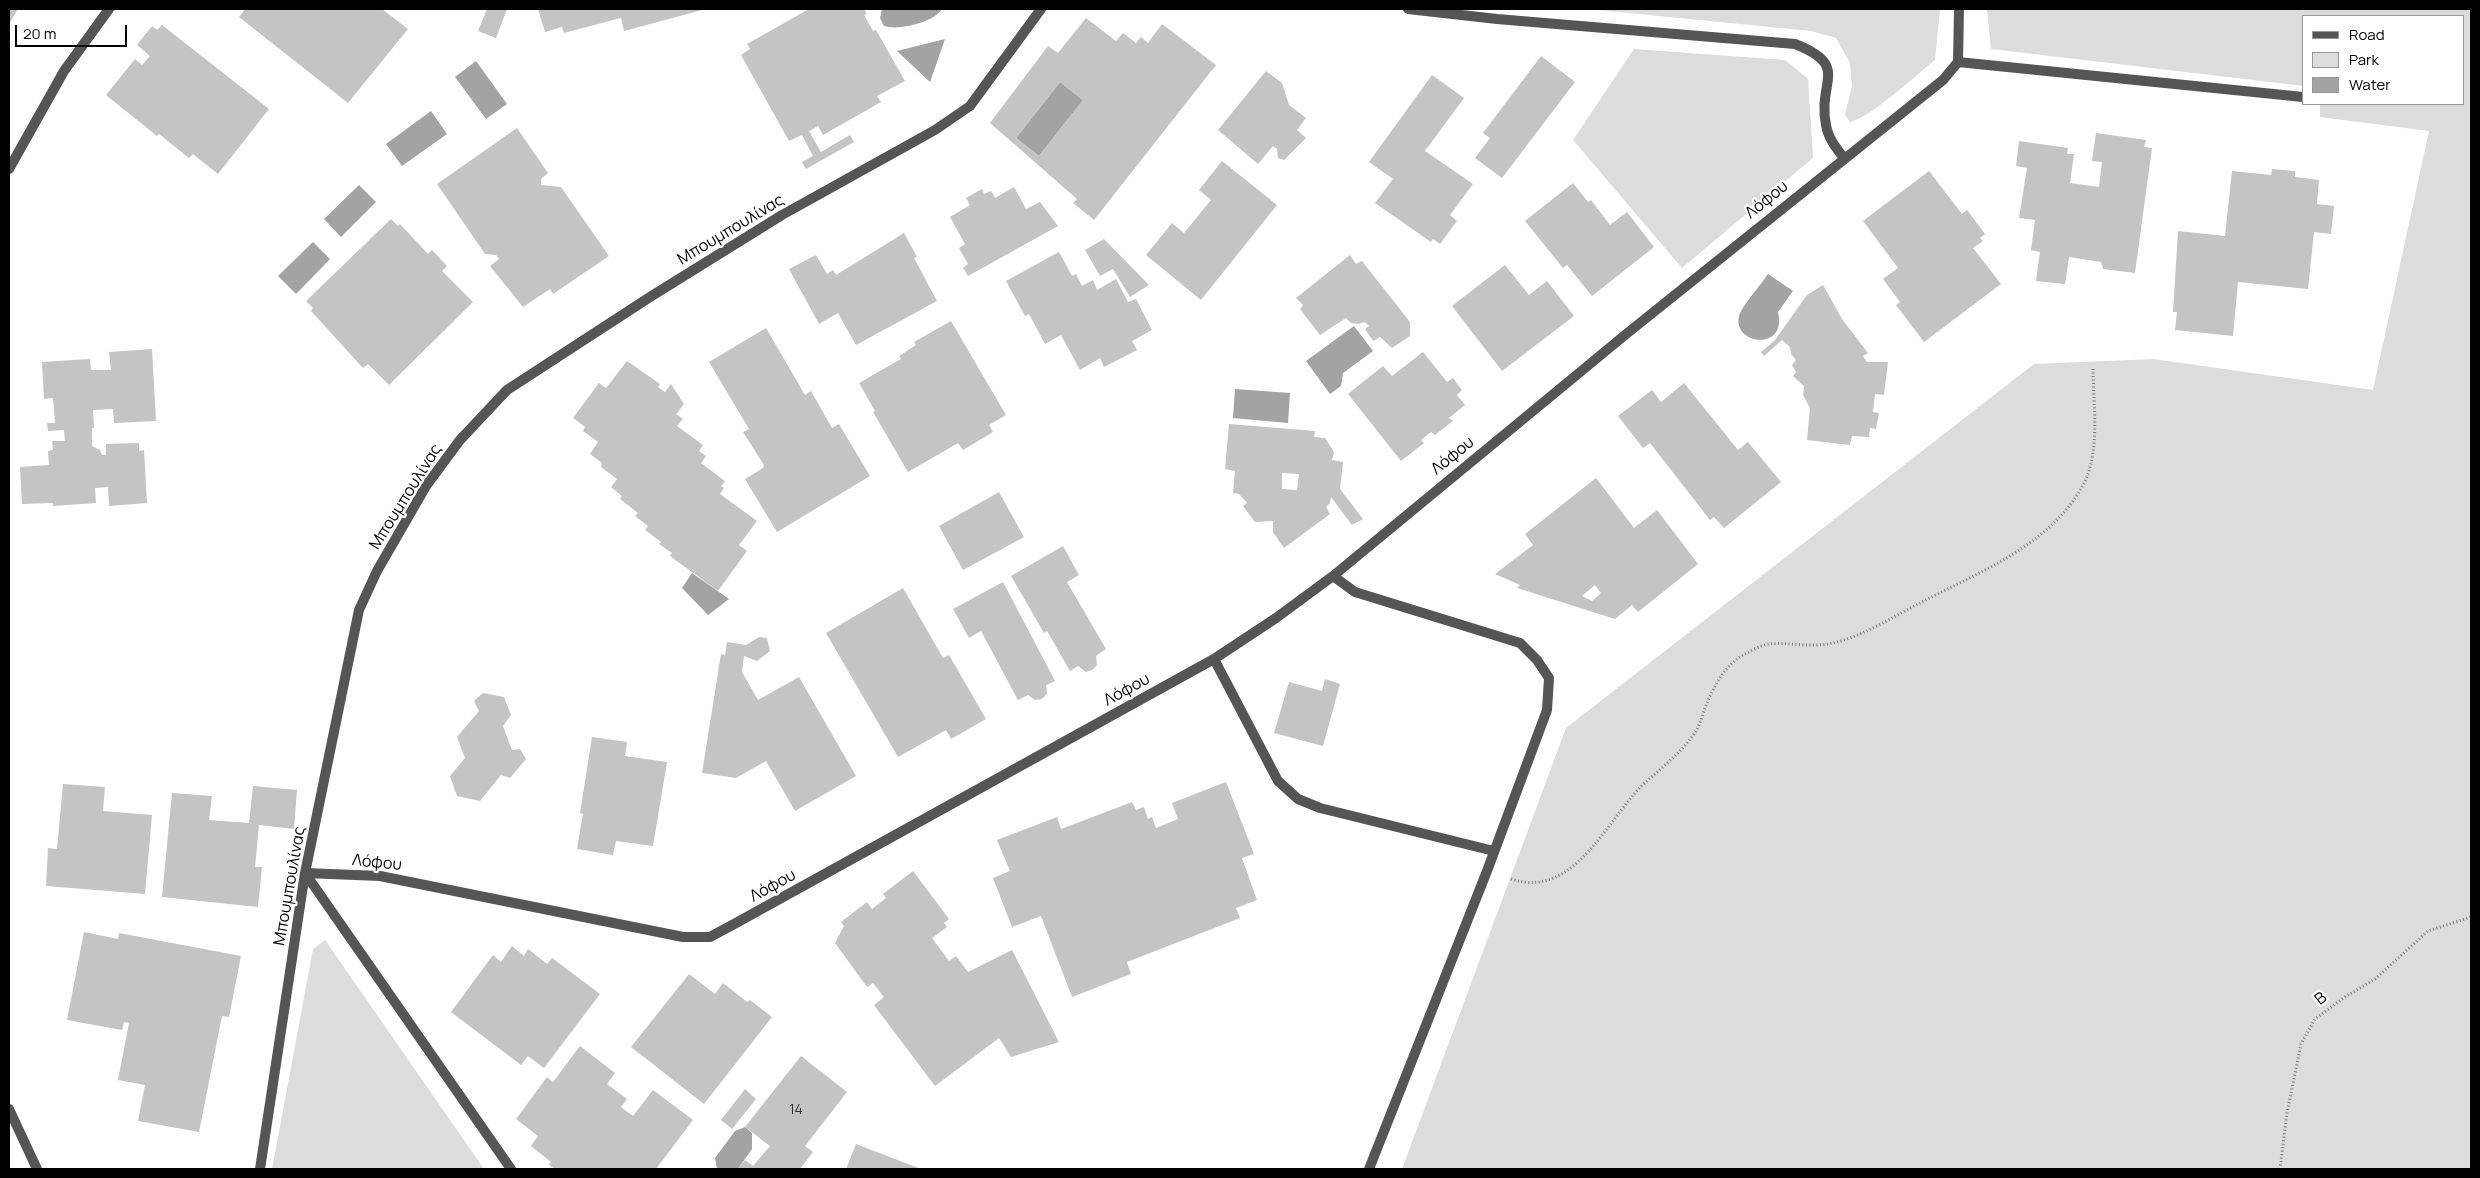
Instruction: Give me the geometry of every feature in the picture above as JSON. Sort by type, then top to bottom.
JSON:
[{"type":"street","points":[[9,169],[64,70],[109,9]]},
{"type":"street","name":"Μπουμπουλίνας","points":[[260,1169],[305,873],[359,610],[377,571],[426,486],[460,440],[508,390],[774,220],[935,130],[970,106],[1041,9]]},
{"type":"street","points":[[1408,9],[1497,20],[1795,44],[1813,51],[1823,58],[1829,69],[1824,104],[1825,124],[1829,138],[1844,158]]},
{"type":"street","points":[[1959,9],[1958,62],[2302,97]]},
{"type":"street","name":"Λόφου","points":[[305,873],[380,876],[683,937],[710,937],[1214,659],[1333,576],[1617,341],[1943,80],[1958,62]]},
{"type":"street","points":[[1333,576],[1355,592],[1520,643],[1537,660],[1549,678],[1547,710],[1487,871],[1369,1169]]},
{"type":"street","points":[[1214,659],[1278,781],[1298,799],[1320,808],[1494,852]]},
{"type":"street","points":[[305,873],[511,1169]]},
{"type":"street","points":[[9,1109],[37,1169]]},
{"type":"path","points":[[1487,871],[1519,881],[1546,880],[1573,866],[1605,834],[1637,789],[1674,757],[1697,730],[1720,676],[1743,654],[1768,644],[1800,646],[1833,644],[1871,629],[2002,561],[2042,533],[2069,507],[2084,483],[2095,443],[2092,366]]},
{"type":"path","name":"Β","points":[[2280,1169],[2287,1113],[2301,1044],[2315,1019],[2344,997],[2375,979],[2428,931],[2471,917]]},
{"type":"green space","points":[[1588,9],[1940,9],[1935,60],[1881,104],[1859,119],[1850,122],[1845,115],[1852,86],[1850,63],[1836,38],[1811,31]]},
{"type":"green space","points":[[1987,9],[2471,9],[2471,1169],[1402,1169],[1566,728],[2034,364],[2153,359],[2373,390],[2429,131],[2320,117],[2320,105],[2465,105],[2465,15],[2302,15],[2302,86],[1991,49]]},
{"type":"green space","points":[[1634,49],[1785,60],[1808,79],[1813,158],[1682,268],[1573,140]]},
{"type":"green space","points":[[325,940],[484,1169],[272,1169],[313,949]]},
{"type":"water","points":[[882,9],[942,9],[932,18],[916,24],[890,27],[884,26],[880,18]]},
{"type":"water","points":[[945,39],[930,82],[897,51]]},
{"type":"water","points":[[476,61],[507,104],[486,119],[455,77]]},
{"type":"water","points":[[1060,82],[1083,100],[1039,156],[1016,138]]},
{"type":"water","points":[[431,111],[447,134],[402,166],[386,144]]},
{"type":"water","points":[[359,185],[376,202],[341,237],[324,219]]},
{"type":"water","points":[[313,242],[330,259],[296,294],[278,276]]},
{"type":"water","points":[[1768,274],[1793,291],[1778,312],[1779,326],[1774,334],[1766,339],[1757,340],[1748,337],[1741,331],[1738,322],[1741,311]]},
{"type":"water","points":[[1354,326],[1373,351],[1343,373],[1341,386],[1330,394],[1306,361]]},
{"type":"water","points":[[1235,389],[1290,393],[1288,423],[1233,418]]},
{"type":"water","points":[[692,573],[729,599],[708,615],[682,588]]},
{"type":"water","points":[[745,1127],[752,1133],[752,1149],[738,1169],[717,1169],[715,1158],[735,1131]]},
{"type":"building","points":[[9,9],[18,9],[9,24]]},
{"type":"building","points":[[245,9],[382,9],[408,29],[348,103],[239,17]]},
{"type":"building","points":[[487,9],[507,9],[496,38],[478,31]]},
{"type":"building","points":[[538,9],[706,9],[624,31],[621,18],[564,33],[562,27],[545,32]]},
{"type":"building","points":[[809,9],[864,9],[867,14],[864,15],[873,31],[876,30],[905,81],[877,96],[881,102],[823,135],[818,126],[809,131],[821,152],[850,135],[854,142],[806,169],[802,162],[813,156],[802,135],[789,141],[741,55],[750,49],[747,44]]},
{"type":"building","points":[[1086,18],[1116,41],[1123,33],[1136,43],[1141,37],[1148,43],[1162,24],[1216,65],[1094,220],[1073,203],[1077,199],[990,123],[1048,46],[1058,53]],"holes":[[[1060,82],[1083,100],[1039,156],[1016,138]]]},
{"type":"building","points":[[162,25],[269,109],[218,174],[193,154],[189,158],[159,134],[157,136],[106,95],[135,59],[142,65],[150,56],[137,45],[152,26],[157,30]]},
{"type":"building","points":[[1541,56],[1575,82],[1502,178],[1475,158],[1490,138],[1483,133]]},
{"type":"building","points":[[1266,71],[1282,83],[1289,105],[1306,118],[1297,130],[1306,138],[1284,160],[1278,158],[1277,149],[1273,146],[1258,164],[1218,130]]},
{"type":"building","points":[[1432,75],[1464,98],[1425,151],[1473,184],[1450,215],[1457,221],[1440,244],[1433,239],[1431,242],[1375,203],[1393,179],[1369,162]]},
{"type":"building","points":[[517,128],[548,173],[541,179],[541,185],[561,187],[609,256],[553,294],[550,289],[523,307],[490,266],[499,259],[496,255],[485,254],[437,184]]},
{"type":"building","points":[[2096,133],[2146,140],[2144,147],[2152,148],[2135,273],[2103,269],[2101,262],[2069,257],[2065,284],[2036,281],[2040,252],[2031,250],[2035,220],[2019,218],[2027,168],[2016,166],[2019,141],[2068,148],[2067,154],[2074,154],[2070,183],[2099,187],[2102,162],[2092,161]]},
{"type":"building","points":[[1222,161],[1277,205],[1201,300],[1146,255],[1172,223],[1184,233],[1211,200],[1199,190]]},
{"type":"building","points":[[2272,169],[2295,171],[2295,177],[2319,180],[2317,204],[2334,206],[2331,234],[2314,232],[2308,289],[2238,282],[2233,336],[2175,330],[2177,312],[2173,312],[2178,231],[2225,236],[2232,171],[2271,175]]},
{"type":"building","points":[[1929,171],[1962,214],[1967,210],[1985,234],[1980,238],[1983,241],[1973,248],[2001,284],[1924,342],[1896,305],[1900,302],[1883,279],[1898,268],[1863,221]]},
{"type":"building","points":[[1573,183],[1588,202],[1591,200],[1610,225],[1627,212],[1654,247],[1592,296],[1567,265],[1563,268],[1525,221]]},
{"type":"building","points":[[1014,187],[1026,209],[1040,202],[1058,226],[968,276],[963,268],[968,264],[959,248],[965,244],[950,217],[970,205],[966,198],[982,189],[984,194],[991,191],[995,198]]},
{"type":"building","points":[[391,219],[398,226],[400,224],[428,254],[432,250],[447,266],[442,271],[473,302],[389,385],[368,364],[363,368],[311,311],[313,308],[306,301]]},
{"type":"building","points":[[904,233],[917,257],[914,258],[937,301],[856,345],[838,313],[819,324],[789,269],[816,255],[827,274],[833,270],[836,275]]},
{"type":"building","points":[[1104,239],[1149,285],[1130,297],[1113,269],[1100,276],[1085,250]]},
{"type":"building","points":[[1059,252],[1072,276],[1076,274],[1082,286],[1093,280],[1097,290],[1116,279],[1128,302],[1136,299],[1152,330],[1132,341],[1137,350],[1104,367],[1100,358],[1080,370],[1061,335],[1045,344],[1029,314],[1025,316],[1006,281]]},
{"type":"building","points":[[1350,255],[1356,264],[1362,261],[1410,322],[1410,336],[1392,348],[1380,337],[1373,341],[1365,329],[1369,326],[1365,322],[1351,323],[1346,318],[1320,335],[1300,309],[1303,305],[1296,298]]},
{"type":"building","points":[[1505,265],[1529,295],[1547,281],[1574,316],[1502,371],[1452,306]]},
{"type":"building","points":[[1823,285],[1842,319],[1868,353],[1863,356],[1867,362],[1888,362],[1884,395],[1875,394],[1873,412],[1879,413],[1876,429],[1870,428],[1869,437],[1852,436],[1850,445],[1807,440],[1810,408],[1803,395],[1804,386],[1793,376],[1796,372],[1792,365],[1796,360],[1791,354],[1790,347],[1782,340],[1764,356],[1761,352],[1775,340],[1807,295]]},
{"type":"building","points":[[951,321],[1006,415],[989,425],[993,432],[963,450],[958,443],[908,472],[873,412],[875,411],[859,383],[901,359],[899,356],[916,345],[914,342]]},
{"type":"building","points":[[766,328],[805,395],[811,391],[832,428],[839,424],[870,476],[777,532],[745,479],[763,468],[764,465],[743,432],[749,429],[709,362]]},
{"type":"building","points":[[152,349],[156,421],[114,423],[113,409],[93,410],[94,428],[92,428],[92,446],[100,450],[102,455],[106,455],[106,444],[139,443],[139,451],[144,450],[147,503],[109,506],[108,487],[95,488],[96,503],[53,506],[53,503],[22,504],[20,467],[49,465],[48,451],[53,450],[52,441],[65,441],[64,430],[48,431],[47,423],[55,423],[53,398],[44,399],[42,362],[90,359],[91,370],[111,370],[109,352]]},
{"type":"building","points":[[1423,352],[1447,382],[1453,378],[1462,390],[1457,395],[1465,405],[1449,418],[1453,421],[1435,435],[1431,432],[1421,440],[1424,443],[1401,461],[1348,394],[1383,366],[1392,376]]},
{"type":"building","points":[[627,361],[660,384],[658,387],[665,392],[671,384],[684,404],[676,414],[683,419],[677,426],[703,445],[699,451],[706,456],[701,463],[725,481],[721,486],[724,488],[720,494],[757,521],[739,545],[747,551],[718,591],[670,556],[672,553],[659,544],[661,542],[645,530],[648,526],[635,516],[638,513],[620,499],[622,496],[611,487],[617,479],[601,467],[602,463],[590,454],[598,442],[583,431],[585,427],[573,418],[599,383],[606,388]]},
{"type":"building","points":[[1684,383],[1738,450],[1748,442],[1781,482],[1724,528],[1714,517],[1710,520],[1650,443],[1643,448],[1618,416],[1652,390],[1661,402]]},
{"type":"building","points":[[1229,424],[1315,431],[1314,437],[1325,438],[1334,452],[1332,460],[1343,462],[1340,489],[1363,519],[1352,525],[1331,497],[1330,503],[1326,507],[1330,514],[1284,548],[1273,532],[1273,521],[1255,522],[1243,506],[1247,503],[1239,494],[1233,493],[1235,471],[1225,469]],"holes":[[[1282,473],[1299,474],[1297,490],[1282,489]]]},
{"type":"building","points":[[1596,478],[1634,528],[1657,510],[1698,564],[1638,612],[1632,605],[1615,619],[1517,588],[1520,585],[1495,574],[1533,545],[1525,534]],"holes":[[[1595,585],[1601,593],[1592,601],[1582,596]]]},
{"type":"building","points":[[999,492],[1024,537],[963,570],[939,526]]},
{"type":"building","points":[[1063,546],[1079,575],[1067,582],[1106,649],[1096,656],[1097,665],[1092,670],[1086,672],[1078,666],[1070,671],[1047,631],[1044,633],[1011,576]]},
{"type":"building","points":[[1003,582],[1055,681],[1046,685],[1047,694],[1042,699],[1035,700],[1028,695],[1018,700],[981,631],[969,638],[953,609]]},
{"type":"building","points":[[903,588],[943,658],[949,655],[986,719],[951,739],[946,730],[898,757],[826,633]]},
{"type":"building","points":[[759,637],[767,638],[770,651],[757,661],[744,656],[742,672],[758,700],[799,677],[856,776],[795,811],[766,761],[736,778],[702,773],[721,654],[725,655],[727,642],[746,645]]},
{"type":"building","points":[[1325,679],[1340,684],[1323,746],[1274,733],[1289,682],[1322,691]]},
{"type":"building","points":[[483,693],[504,697],[511,715],[503,726],[512,750],[520,749],[526,759],[510,778],[501,775],[480,801],[457,796],[450,776],[465,758],[457,737],[479,711],[474,701]]},
{"type":"building","points":[[592,737],[627,742],[625,756],[667,762],[653,846],[616,841],[613,855],[577,849],[583,814],[580,813]]},
{"type":"building","points":[[1226,782],[1254,854],[1242,858],[1257,900],[1236,908],[1240,918],[1127,962],[1131,974],[1072,997],[1041,916],[1012,927],[993,878],[1010,871],[997,840],[1057,817],[1061,829],[1132,802],[1136,810],[1144,807],[1148,819],[1152,817],[1156,828],[1178,819],[1172,803]]},
{"type":"building","points":[[63,784],[105,787],[103,811],[152,815],[145,894],[46,886],[48,848],[57,849]]},
{"type":"building","points":[[253,786],[297,790],[294,829],[259,825],[255,867],[262,867],[258,907],[162,897],[172,793],[212,796],[209,820],[249,823]]},
{"type":"building","points":[[913,871],[949,919],[944,923],[947,927],[932,938],[949,961],[956,956],[968,972],[1012,950],[1059,1042],[1011,1057],[999,1038],[935,1086],[874,1005],[884,997],[873,983],[867,987],[835,943],[844,926],[841,922],[867,902],[872,909],[886,898],[883,894]]},
{"type":"building","points":[[84,932],[118,939],[119,933],[241,956],[229,1017],[222,1016],[199,1132],[138,1121],[145,1085],[118,1080],[129,1023],[124,1022],[122,1030],[67,1020]]},
{"type":"building","points":[[512,946],[524,956],[528,949],[547,964],[552,958],[600,994],[544,1068],[528,1056],[521,1065],[451,1012],[493,955],[501,962]]},
{"type":"building","points":[[689,974],[715,994],[723,983],[747,1002],[750,1000],[772,1017],[704,1104],[631,1047]]},
{"type":"building","points":[[580,1046],[615,1073],[607,1084],[627,1099],[621,1107],[633,1116],[653,1090],[693,1120],[656,1169],[555,1169],[549,1165],[551,1162],[531,1146],[538,1136],[516,1119],[547,1077],[553,1082]]},
{"type":"building","points":[[801,1056],[847,1092],[805,1146],[813,1152],[800,1169],[738,1169],[745,1160],[753,1166],[770,1146],[745,1127]]},
{"type":"building","points":[[745,1089],[756,1099],[732,1129],[721,1120]]},
{"type":"building","points":[[856,1144],[921,1169],[846,1169]]}]
